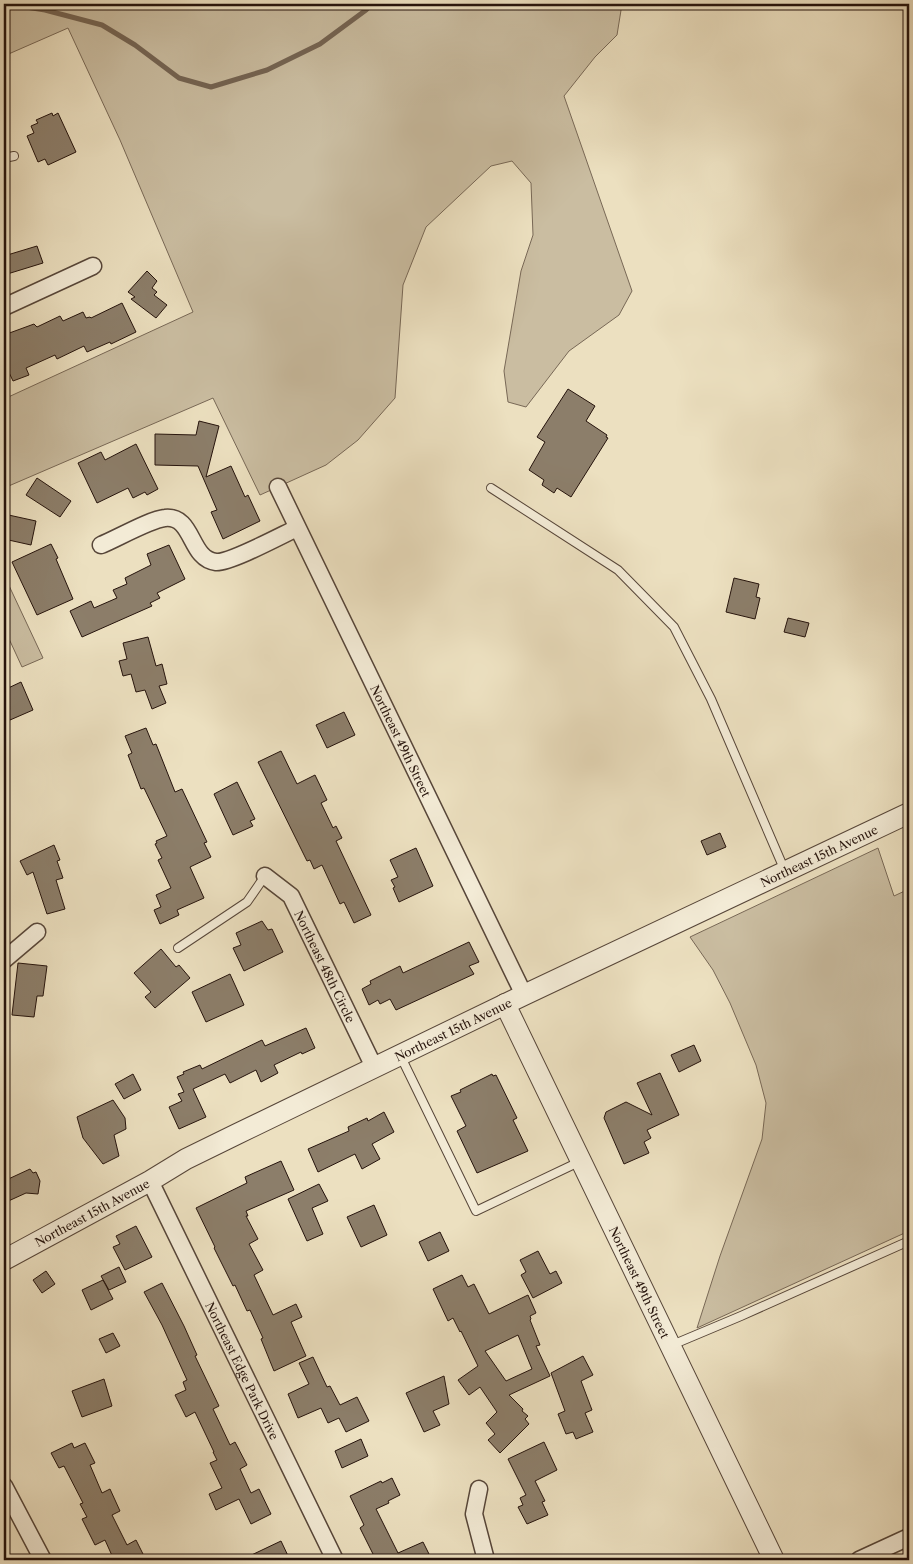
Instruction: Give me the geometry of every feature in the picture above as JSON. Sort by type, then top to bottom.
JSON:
[{"type":"street","points":[[4,307],[92,266]]},
{"type":"street","name":"Northeast 49th Street","points":[[278,487],[524,995]]},
{"type":"street","points":[[101,545],[158,520],[173,518],[186,527],[201,554],[207,559],[222,562],[297,528]]},
{"type":"street","name":"Northeast 15th Avenue","points":[[4,1260],[150,1181],[186,1159],[505,1004],[909,813]]},
{"type":"street","name":"Northeast 48th Circle","points":[[265,876],[291,896],[374,1067]]},
{"type":"street","points":[[4,960],[37,932]]},
{"type":"street","name":"Northeast 49th Street","points":[[505,1004],[774,1560]]},
{"type":"street","name":"Northeast Edge Park Drive","points":[[150,1181],[335,1560]]},
{"type":"street","points":[[4,1486],[43,1560]]},
{"type":"street","points":[[479,1489],[474,1514],[486,1560]]},
{"type":"street","points":[[858,1560],[909,1538]]},
{"type":"lane","points":[[4,158],[14,156]]},
{"type":"lane","points":[[491,488],[618,570],[674,627],[711,699],[785,871]]},
{"type":"lane","points":[[178,948],[247,902],[265,876]]},
{"type":"lane","points":[[400,1055],[476,1211],[581,1161]]},
{"type":"lane","points":[[670,1345],[741,1316],[909,1241]]},
{"type":"shaded area","points":[[4,4],[622,4],[617,35],[595,57],[564,96],[632,291],[619,315],[569,351],[526,407],[508,402],[504,371],[521,271],[533,235],[531,183],[512,161],[491,166],[426,227],[403,285],[395,398],[358,440],[326,465],[260,495],[213,398],[4,488],[4,399],[193,312],[120,140],[68,28],[4,56]]},
{"type":"shaded area","points":[[4,575],[43,658],[22,667],[4,628]]},
{"type":"shaded area","points":[[878,848],[894,896],[909,889],[909,1231],[697,1328],[720,1256],[762,1139],[766,1103],[756,1065],[730,1003],[713,970],[690,937]]},
{"type":"building","points":[[52,113],[53,116],[58,113],[76,152],[48,165],[45,159],[38,162],[27,136],[34,133],[31,126],[38,123],[36,120]]},
{"type":"building","points":[[37,246],[43,263],[4,275],[4,256]]},
{"type":"building","points":[[147,271],[157,281],[152,288],[157,292],[154,295],[167,305],[156,318],[131,299],[135,297],[128,292]]},
{"type":"building","points":[[122,303],[136,332],[111,344],[110,342],[87,352],[84,346],[57,359],[55,355],[26,368],[29,375],[13,381],[4,362],[4,335],[34,324],[37,327],[60,316],[63,321],[83,312],[86,318],[91,318]]},
{"type":"building","points":[[568,389],[595,406],[586,421],[607,435],[606,437],[608,438],[571,497],[557,488],[554,493],[542,485],[544,480],[529,470],[545,442],[537,437]]},
{"type":"building","points":[[199,421],[219,426],[206,477],[231,466],[245,497],[248,495],[260,521],[223,539],[211,512],[217,510],[198,466],[155,465],[155,434],[196,435]]},
{"type":"building","points":[[136,444],[158,489],[147,495],[145,492],[133,498],[128,488],[97,503],[78,463],[101,452],[105,460]]},
{"type":"building","points":[[37,478],[71,501],[60,517],[26,495]]},
{"type":"building","points":[[4,514],[36,521],[31,545],[4,539]]},
{"type":"building","points":[[51,544],[73,599],[37,615],[12,562]]},
{"type":"building","points":[[169,545],[185,579],[157,593],[160,598],[150,603],[152,606],[82,637],[70,611],[91,601],[94,608],[117,598],[113,590],[127,584],[125,578],[151,565],[147,554]]},
{"type":"building","points":[[734,578],[759,584],[756,597],[760,598],[755,619],[726,612]]},
{"type":"building","points":[[788,618],[809,623],[805,637],[784,632]]},
{"type":"building","points":[[148,637],[156,666],[162,664],[167,684],[159,686],[166,703],[152,709],[145,690],[136,692],[131,674],[123,676],[119,661],[127,659],[123,643]]},
{"type":"building","points":[[21,682],[33,710],[10,720],[4,707],[4,690]]},
{"type":"building","points":[[344,712],[355,735],[327,748],[316,725]]},
{"type":"building","points":[[146,728],[153,745],[156,744],[175,792],[182,789],[207,842],[204,843],[211,857],[190,867],[204,898],[177,910],[179,915],[160,924],[154,910],[161,907],[156,895],[171,888],[158,860],[162,858],[155,844],[157,843],[156,841],[167,836],[144,788],[141,789],[128,755],[132,753],[125,736]]},
{"type":"building","points":[[281,751],[297,784],[315,775],[327,800],[321,803],[333,828],[336,826],[342,838],[336,841],[371,915],[354,923],[344,902],[340,904],[322,865],[314,869],[310,860],[307,861],[258,762]]},
{"type":"building","points":[[237,782],[255,819],[250,821],[253,826],[233,835],[214,794]]},
{"type":"building","points":[[720,833],[726,847],[707,855],[701,841]]},
{"type":"building","points":[[54,845],[60,860],[57,861],[63,878],[56,880],[65,909],[47,914],[33,872],[27,875],[20,861]]},
{"type":"building","points":[[416,848],[433,886],[399,902],[391,880],[398,877],[390,860]]},
{"type":"building","points":[[262,921],[268,930],[272,929],[283,952],[244,971],[233,948],[241,945],[236,933]]},
{"type":"building","points":[[469,942],[479,962],[469,966],[474,974],[396,1010],[390,999],[380,1004],[378,1000],[369,1005],[362,989],[371,984],[370,981],[400,966],[403,973]]},
{"type":"building","points":[[161,949],[176,967],[179,965],[190,978],[155,1008],[145,997],[151,992],[134,973]]},
{"type":"building","points":[[18,963],[47,966],[43,996],[37,996],[34,1017],[12,1015]]},
{"type":"building","points":[[230,974],[244,1005],[206,1022],[192,992]]},
{"type":"building","points":[[306,1028],[315,1048],[302,1054],[301,1052],[274,1065],[278,1073],[261,1082],[256,1070],[230,1083],[225,1074],[193,1089],[206,1117],[179,1129],[169,1107],[182,1101],[178,1094],[184,1092],[177,1077],[184,1074],[183,1072],[200,1065],[202,1069],[262,1040],[265,1046]]},
{"type":"building","points":[[694,1045],[701,1061],[679,1072],[671,1055]]},
{"type":"building","points":[[660,1073],[679,1115],[647,1130],[651,1138],[644,1142],[649,1153],[624,1164],[604,1118],[606,1112],[626,1102],[652,1115],[637,1083]]},
{"type":"building","points":[[133,1074],[141,1090],[124,1099],[115,1084]]},
{"type":"building","points":[[492,1074],[493,1076],[496,1075],[517,1118],[513,1120],[528,1151],[477,1173],[457,1131],[466,1126],[451,1096]]},
{"type":"building","points":[[113,1100],[125,1118],[126,1129],[114,1135],[119,1156],[103,1164],[83,1138],[77,1117]]},
{"type":"building","points":[[384,1112],[394,1132],[372,1144],[380,1159],[362,1169],[355,1154],[318,1172],[308,1149],[349,1131],[348,1127],[367,1118],[368,1121]]},
{"type":"building","points":[[281,1161],[294,1190],[246,1211],[248,1216],[246,1216],[258,1239],[249,1244],[263,1270],[254,1275],[273,1315],[296,1304],[302,1317],[291,1322],[306,1356],[274,1371],[261,1339],[263,1338],[250,1310],[247,1311],[235,1285],[233,1286],[196,1208],[247,1183],[245,1177]]},
{"type":"building","points":[[30,1169],[33,1173],[36,1172],[40,1181],[38,1194],[26,1193],[4,1203],[4,1181]]},
{"type":"building","points":[[319,1184],[328,1201],[312,1208],[323,1234],[307,1241],[288,1199]]},
{"type":"building","points":[[374,1205],[387,1235],[361,1247],[347,1217]]},
{"type":"building","points":[[136,1226],[152,1257],[125,1270],[113,1247],[120,1244],[116,1236]]},
{"type":"building","points":[[440,1232],[449,1251],[428,1261],[419,1242]]},
{"type":"building","points":[[538,1251],[550,1274],[556,1271],[562,1283],[533,1298],[521,1275],[526,1272],[520,1260]]},
{"type":"building","points":[[119,1267],[126,1282],[109,1290],[101,1276]]},
{"type":"building","points":[[46,1271],[55,1284],[42,1293],[33,1280]]},
{"type":"building","points":[[462,1275],[468,1287],[474,1284],[489,1314],[528,1295],[536,1313],[530,1316],[530,1320],[540,1345],[536,1346],[550,1376],[509,1395],[528,1416],[525,1419],[529,1424],[500,1453],[488,1440],[495,1434],[486,1423],[497,1412],[480,1387],[469,1395],[458,1380],[478,1366],[453,1318],[448,1321],[433,1289]],"holes":[[[518,1335],[532,1369],[506,1381],[485,1351]]]},
{"type":"building","points":[[103,1280],[113,1299],[91,1310],[82,1290]]},
{"type":"building","points":[[162,1283],[184,1326],[197,1355],[195,1356],[219,1406],[213,1409],[230,1445],[235,1442],[247,1465],[240,1469],[251,1493],[259,1489],[271,1514],[251,1524],[239,1499],[216,1510],[209,1494],[222,1488],[210,1463],[217,1460],[195,1412],[186,1417],[175,1395],[186,1390],[183,1382],[187,1380],[162,1325],[144,1292]]},
{"type":"building","points":[[113,1333],[120,1346],[106,1353],[99,1339]]},
{"type":"building","points":[[583,1356],[593,1375],[581,1381],[592,1410],[585,1413],[593,1432],[576,1439],[573,1432],[566,1434],[558,1414],[565,1411],[551,1373]]},
{"type":"building","points":[[313,1357],[327,1387],[330,1386],[340,1405],[357,1397],[369,1421],[346,1432],[339,1418],[328,1423],[321,1408],[298,1418],[288,1394],[309,1384],[299,1363]]},
{"type":"building","points":[[444,1376],[449,1404],[433,1411],[440,1425],[424,1432],[406,1393]]},
{"type":"building","points":[[104,1379],[112,1406],[82,1417],[72,1391]]},
{"type":"building","points":[[361,1439],[368,1456],[342,1468],[335,1451]]},
{"type":"building","points":[[544,1442],[557,1470],[535,1481],[545,1501],[542,1502],[548,1515],[527,1524],[518,1507],[523,1505],[520,1498],[526,1495],[508,1459]]},
{"type":"building","points":[[72,1443],[74,1448],[85,1443],[95,1463],[90,1465],[102,1493],[110,1489],[120,1511],[112,1515],[127,1545],[136,1540],[146,1560],[114,1560],[105,1540],[95,1545],[82,1519],[87,1517],[80,1504],[83,1503],[64,1466],[59,1468],[51,1453]]},
{"type":"building","points":[[392,1478],[400,1495],[376,1509],[398,1553],[423,1542],[432,1560],[376,1560],[360,1528],[364,1525],[350,1496],[381,1481],[382,1483]]},
{"type":"building","points":[[281,1541],[290,1560],[241,1560]]},
{"type":"waterway","points":[[7,4],[45,10],[102,25],[135,45],[179,78],[211,87],[267,70],[320,44],[372,4]]}]
